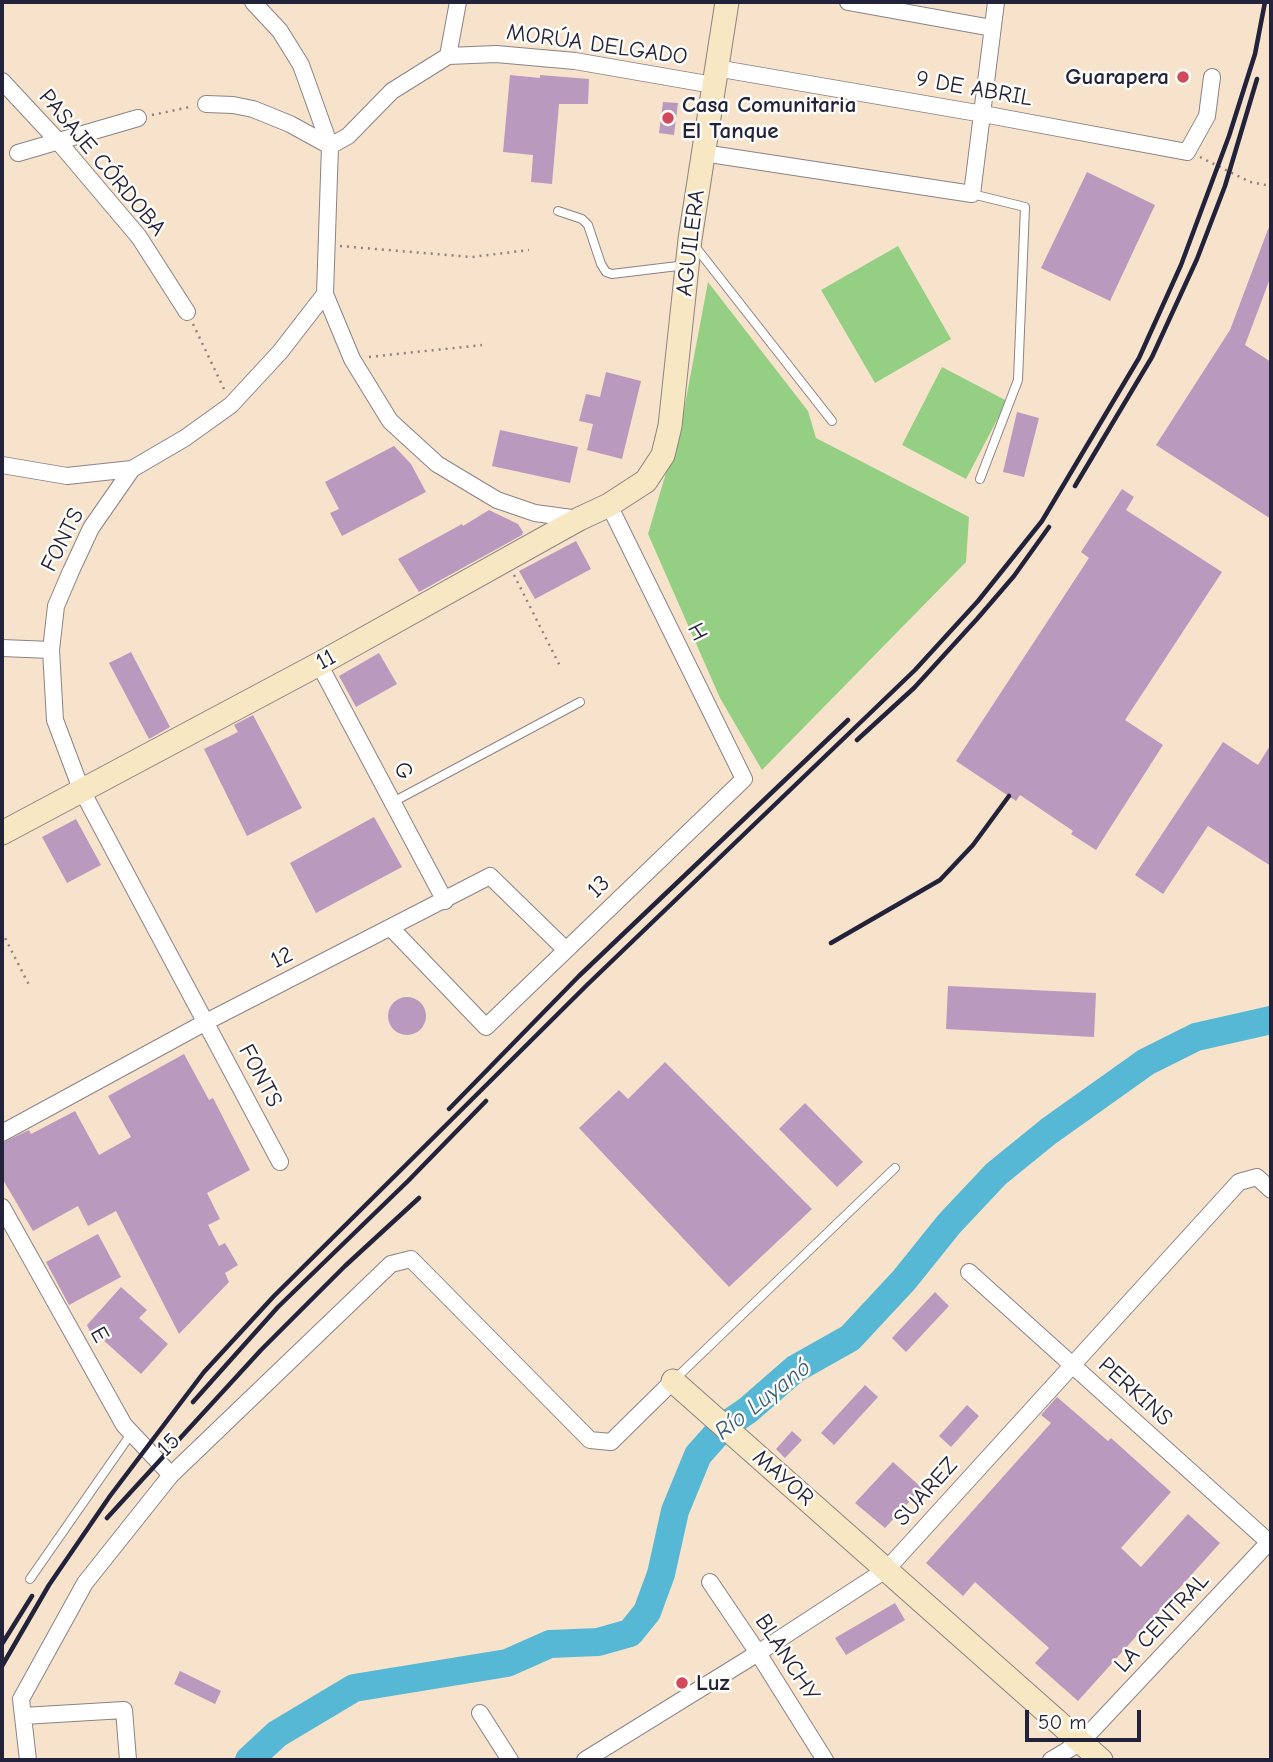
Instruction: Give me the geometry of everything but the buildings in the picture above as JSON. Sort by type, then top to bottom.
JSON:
[{"type":"street","points":[[253,2],[280,31],[301,65],[330,146],[325,294],[352,359],[390,421],[437,464],[497,500],[535,513],[579,519]]},
{"type":"street","points":[[448,56],[457,2]]},
{"type":"street","name":"AGUILERA","points":[[646,481],[663,455],[670,426],[691,239],[727,2]]},
{"type":"street","points":[[848,2],[992,28]]},
{"type":"street","points":[[704,153],[972,194],[996,2]]},
{"type":"street","name":"MORÚA DELGADO","points":[[330,146],[348,136],[392,91],[448,56],[496,54],[714,76]]},
{"type":"street","name":"9 DE ABRIL","points":[[714,76],[983,114],[1187,152]]},
{"type":"street","points":[[1187,152],[1207,116],[1212,77]]},
{"type":"street","name":"PASAJE CÓRDOBA","points":[[2,81],[57,140],[139,237],[187,312]]},
{"type":"street","points":[[206,104],[253,109],[290,124],[330,146]]},
{"type":"street","points":[[18,153],[138,118]]},
{"type":"street","name":"FONTS","points":[[280,1162],[81,789],[55,720],[51,650],[56,606],[90,528],[132,470],[232,405],[280,352],[325,294]]},
{"type":"street","points":[[2,465],[67,476],[132,470]]},
{"type":"street","name":"11","points":[[2,833],[319,664],[579,519],[609,505],[646,481]]},
{"type":"street","name":"H","points":[[609,505],[744,779]]},
{"type":"street","points":[[2,648],[51,650]]},
{"type":"street","name":"G","points":[[319,664],[445,901]]},
{"type":"street","name":"13","points":[[391,928],[486,1027],[744,779]]},
{"type":"street","name":"12","points":[[2,1133],[206,1022],[490,876],[566,950]]},
{"type":"street","name":"SUAREZ","points":[[585,1760],[887,1569],[1239,1182],[1257,1177],[1271,1189]]},
{"type":"street","name":"E","points":[[2,1207],[124,1425],[171,1475]]},
{"type":"street","name":"15","points":[[28,1760],[21,1699],[85,1583],[171,1475],[391,1264],[411,1259],[590,1440],[611,1442],[673,1381]]},
{"type":"street","name":"PERKINS","points":[[969,1272],[1270,1542]]},
{"type":"street","name":"MAYOR","points":[[673,1381],[1101,1760]]},
{"type":"street","name":"LA CENTRAL","points":[[1051,1760],[1081,1742],[1270,1542]]},
{"type":"street","name":"BLANCHY","points":[[710,1582],[825,1760]]},
{"type":"street","points":[[23,1716],[124,1710],[128,1760]]},
{"type":"street","points":[[480,1713],[510,1760]]},
{"type":"lane","points":[[972,194],[1025,207],[1018,380],[980,479]]},
{"type":"lane","points":[[558,211],[582,219],[588,225],[606,272],[612,274],[688,265]]},
{"type":"lane","points":[[691,239],[832,421]]},
{"type":"lane","points":[[393,802],[580,702]]},
{"type":"lane","points":[[673,1381],[895,1168]]},
{"type":"lane","points":[[30,1579],[131,1434]]},
{"type":"path","points":[[138,118],[206,104]]},
{"type":"path","points":[[1187,152],[1211,161],[1250,182],[1271,186]]},
{"type":"path","points":[[328,245],[472,257],[529,250]]},
{"type":"path","points":[[187,312],[232,405]]},
{"type":"path","points":[[352,359],[482,345]]},
{"type":"path","points":[[506,560],[560,666]]},
{"type":"path","points":[[2,932],[29,985]]},
{"type":"green space","points":[[898,246],[951,339],[875,383],[821,290]]},
{"type":"green space","points":[[708,282],[808,411],[816,438],[969,517],[966,562],[762,770],[720,698],[648,534],[683,415]]},
{"type":"green space","points":[[942,367],[1007,401],[966,479],[902,445]]},
{"type":"waterway","name":"Río Luyanó","points":[[249,1760],[277,1734],[354,1688],[507,1663],[550,1644],[598,1642],[630,1633],[647,1612],[661,1574],[675,1511],[698,1455],[722,1428],[748,1410],[795,1369],[850,1338],[996,1174],[1049,1131],[1146,1062],[1196,1037],[1271,1020]]},
{"type":"railway","points":[[2,1666],[49,1585],[110,1496],[204,1372],[274,1296],[587,985],[915,670],[978,601],[1042,521],[1139,358],[1181,265],[1229,136],[1255,54],[1265,2]]},
{"type":"railway","points":[[1075,486],[1152,357],[1197,259],[1225,186],[1257,79]]},
{"type":"railway","points":[[857,740],[914,688],[977,619],[1014,576],[1049,527]]},
{"type":"railway","points":[[449,1109],[579,976],[848,720]]},
{"type":"railway","points":[[831,943],[940,880],[973,845],[1009,796]]},
{"type":"railway","points":[[193,1402],[278,1307],[486,1101]]},
{"type":"railway","points":[[107,1518],[261,1350],[345,1266],[419,1198]]},
{"type":"railway","points":[[2,1644],[32,1596]]},
{"type":"place","name":"Guarapera","points":[[1183,77]]},
{"type":"place","name":"Casa Comunitaria El Tanque","points":[[668,118]]},
{"type":"place","name":"Luz","points":[[682,1683]]}]
